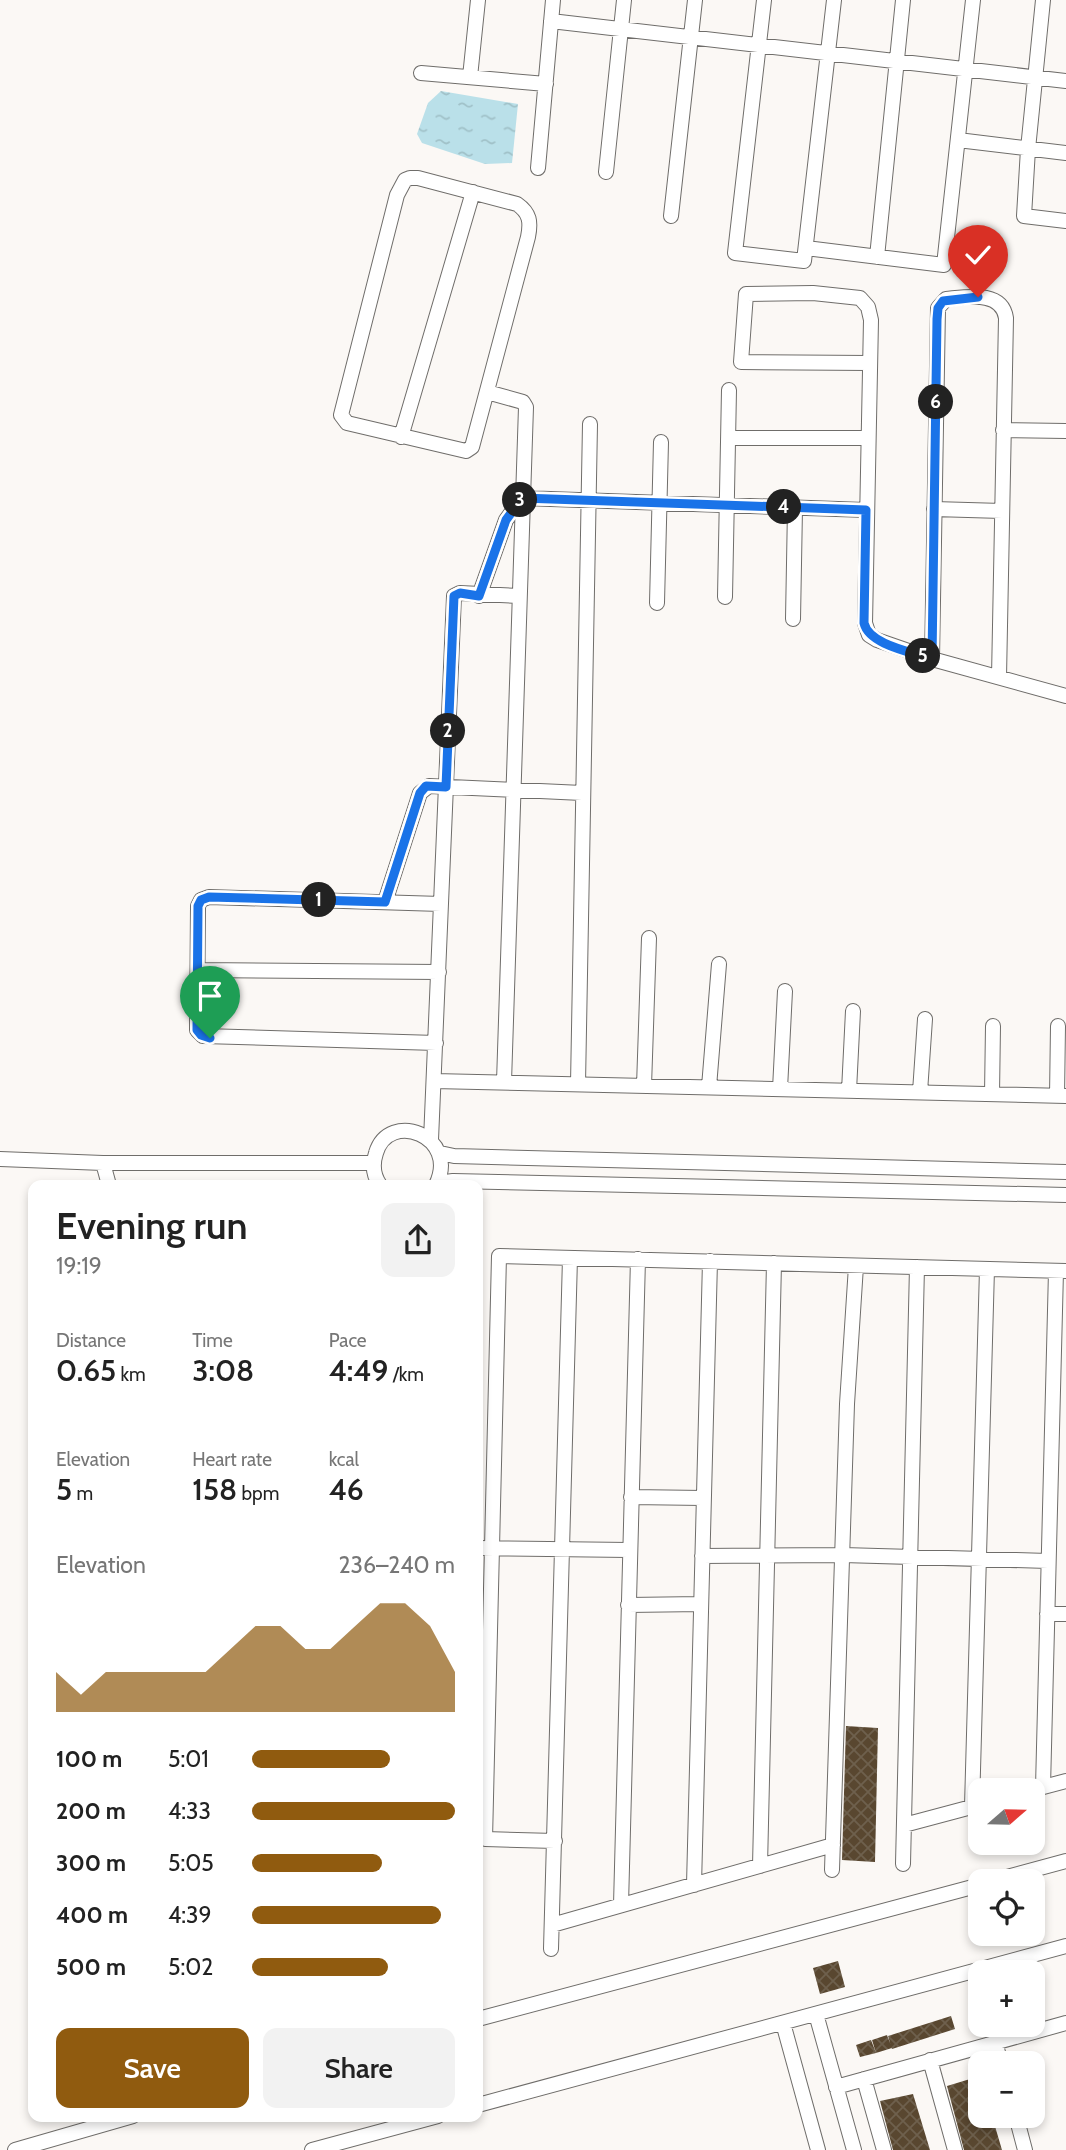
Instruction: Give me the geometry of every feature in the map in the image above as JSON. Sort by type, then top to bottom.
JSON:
[{"type":"street","points":[[470,77],[478,0]]},
{"type":"street","points":[[538,168],[553,0]]},
{"type":"street","points":[[606,172],[624,0]]},
{"type":"street","points":[[671,216],[695,0]]},
{"type":"street","points":[[764,0],[735,253],[804,261],[834,0]]},
{"type":"street","points":[[877,257],[903,0]]},
{"type":"street","points":[[806,248],[944,265],[973,0]]},
{"type":"street","points":[[1044,0],[1028,149],[1024,216],[1066,221]]},
{"type":"street","points":[[551,21],[1066,81]]},
{"type":"street","points":[[421,73],[546,84]]},
{"type":"street","points":[[958,140],[1066,153]]},
{"type":"street","points":[[410,178],[473,192],[517,204],[525,210],[530,226],[472,447],[460,450],[347,424],[341,415],[397,195],[405,180],[410,178]]},
{"type":"street","points":[[401,438],[473,192]]},
{"type":"street","points":[[869,363],[741,362],[746,294],[813,293],[860,298],[870,313],[864,623],[867,632],[877,640],[932,659],[1066,696]]},
{"type":"street","points":[[932,659],[938,308],[943,301],[978,297],[993,299],[1004,308],[1006,318],[999,677]]},
{"type":"street","points":[[725,597],[729,390]]},
{"type":"street","points":[[487,392],[523,402],[526,407],[504,1082]]},
{"type":"street","points":[[579,1084],[590,424]]},
{"type":"street","points":[[1003,430],[1066,431]]},
{"type":"street","points":[[728,438],[867,438]]},
{"type":"street","points":[[657,603],[661,442]]},
{"type":"street","points":[[522,498],[866,510]]},
{"type":"street","points":[[479,596],[506,520],[522,498]]},
{"type":"street","points":[[793,619],[795,508]]},
{"type":"street","points":[[934,509],[1002,512]]},
{"type":"street","points":[[431,1140],[454,596],[460,593],[519,597]]},
{"type":"street","points":[[385,902],[420,793],[426,786],[582,793]]},
{"type":"street","points":[[436,1043],[202,1036],[197,1030],[198,906],[206,897],[442,904]]},
{"type":"street","points":[[644,1086],[649,938]]},
{"type":"street","points":[[709,1087],[719,964]]},
{"type":"street","points":[[198,970],[439,972]]},
{"type":"street","points":[[780,1089],[785,991]]},
{"type":"street","points":[[849,1091],[853,1011]]},
{"type":"street","points":[[920,1092],[925,1019]]},
{"type":"street","points":[[992,1094],[993,1026]]},
{"type":"street","points":[[434,1081],[1062,1096],[1058,1026]]},
{"type":"street","points":[[376,1180],[373,1163],[377,1148],[388,1136],[402,1131],[418,1132],[431,1140],[440,1153],[442,1169],[438,1180]]},
{"type":"street","points":[[440,1153],[454,1156],[1066,1172]]},
{"type":"street","points":[[0,1159],[103,1163],[373,1163]]},
{"type":"street","points":[[103,1163],[108,1180]]},
{"type":"street","points":[[483,1182],[1066,1195]]},
{"type":"street","points":[[555,1841],[485,1839],[485,1548],[499,1255],[1061,1271],[1038,1778]]},
{"type":"street","points":[[551,1949],[570,1258]]},
{"type":"street","points":[[621,1905],[638,1259]]},
{"type":"street","points":[[694,1885],[709,1261]]},
{"type":"street","points":[[760,1866],[774,1263]]},
{"type":"street","points":[[832,1870],[847,1404],[856,1266]]},
{"type":"street","points":[[903,1864],[917,1267]]},
{"type":"street","points":[[976,1778],[987,1269]]},
{"type":"street","points":[[631,1497],[703,1498]]},
{"type":"street","points":[[1050,1509],[1066,1510]]},
{"type":"street","points":[[485,1548],[629,1550]]},
{"type":"street","points":[[702,1556],[843,1555],[1048,1561]]},
{"type":"street","points":[[628,1605],[701,1604]]},
{"type":"street","points":[[1047,1614],[1066,1614]]},
{"type":"street","points":[[1045,1787],[1066,1781]]},
{"type":"street","points":[[904,1825],[968,1807]]},
{"type":"street","points":[[552,1925],[833,1845]]},
{"type":"street","points":[[1036,1869],[1066,1861]]},
{"type":"street","points":[[483,2018],[968,1888]]},
{"type":"street","points":[[483,2104],[1066,1946]]},
{"type":"street","points":[[816,2014],[854,2150]]},
{"type":"street","points":[[783,2023],[818,2150]]},
{"type":"street","points":[[836,2087],[1066,2024]]},
{"type":"street","points":[[995,2042],[998,2051]]},
{"type":"street","points":[[930,2060],[955,2150]]},
{"type":"street","points":[[864,2079],[884,2150]]},
{"type":"street","points":[[15,2150],[112,2122]]},
{"type":"street","points":[[312,2150],[394,2122]]},
{"type":"street","points":[[1019,2128],[1025,2150]]},
{"type":"water","points":[[441,91],[518,104],[512,163],[485,164],[422,143],[417,134],[428,103]]},
{"type":"building","points":[[846,1726],[878,1728],[875,1862],[842,1860]]},
{"type":"building","points":[[838,1961],[845,1987],[820,1994],[813,1968]]},
{"type":"building","points":[[951,2016],[955,2029],[892,2049],[888,2036]]},
{"type":"building","points":[[887,2035],[892,2048],[876,2053],[872,2040]]},
{"type":"building","points":[[871,2040],[876,2053],[860,2057],[856,2045]]},
{"type":"building","points":[[968,2080],[968,2128],[996,2128],[1002,2150],[964,2150],[947,2086]]},
{"type":"building","points":[[913,2094],[930,2150],[893,2150],[880,2101]]},
{"type":"route","points":[[210,1038],[201,1035],[197,1030],[198,906],[201,900],[209,897],[385,902],[422,789],[426,786],[446,787],[454,596],[460,593],[479,596],[506,520],[522,498],[866,510],[864,623],[867,632],[872,638],[932,659],[938,308],[946,299],[978,297]]}]
